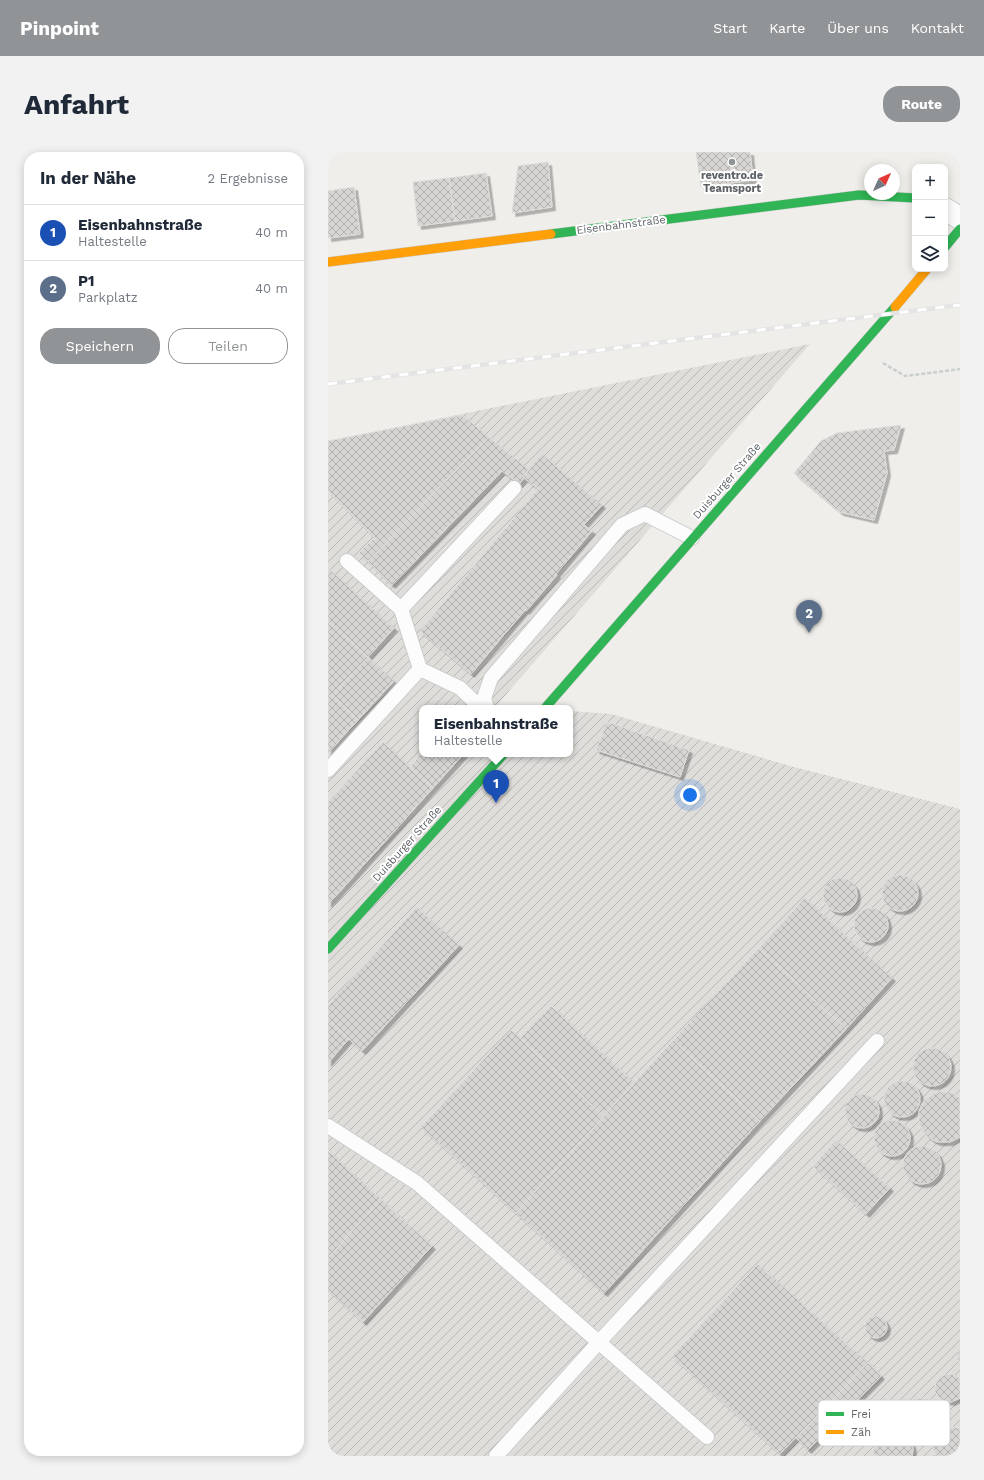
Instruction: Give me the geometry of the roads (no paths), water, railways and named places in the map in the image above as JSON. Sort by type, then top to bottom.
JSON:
[{"type":"main road","name":"Eisenbahnstraße","points":[[328,262],[859,195],[912,198]]},
{"type":"main road","points":[[948,243],[960,229]]},
{"type":"main road","name":"Duisburger Straße","points":[[548,705],[924,272]]},
{"type":"main road","name":"Duisburger Straße","points":[[328,949],[501,757]]},
{"type":"street","points":[[948,211],[960,218]]},
{"type":"lane","points":[[401,608],[514,488]]},
{"type":"lane","points":[[486,705],[484,698],[491,678],[622,525],[645,514],[692,538]]},
{"type":"lane","points":[[346,560],[401,608],[420,669],[460,688],[478,705]]},
{"type":"lane","points":[[328,770],[420,669]]},
{"type":"lane","points":[[496,1456],[599,1342],[877,1041]]},
{"type":"lane","points":[[328,1126],[417,1183],[707,1436]]},
{"type":"railway","points":[[328,384],[960,305]]},
{"type":"place","name":"reventro.de Teamsport","points":[[732,162]]},
{"type":"place","name":"P1","points":[[809,633]]},
{"type":"place","name":"Eisenbahnstraße","points":[[496,803]]}]
